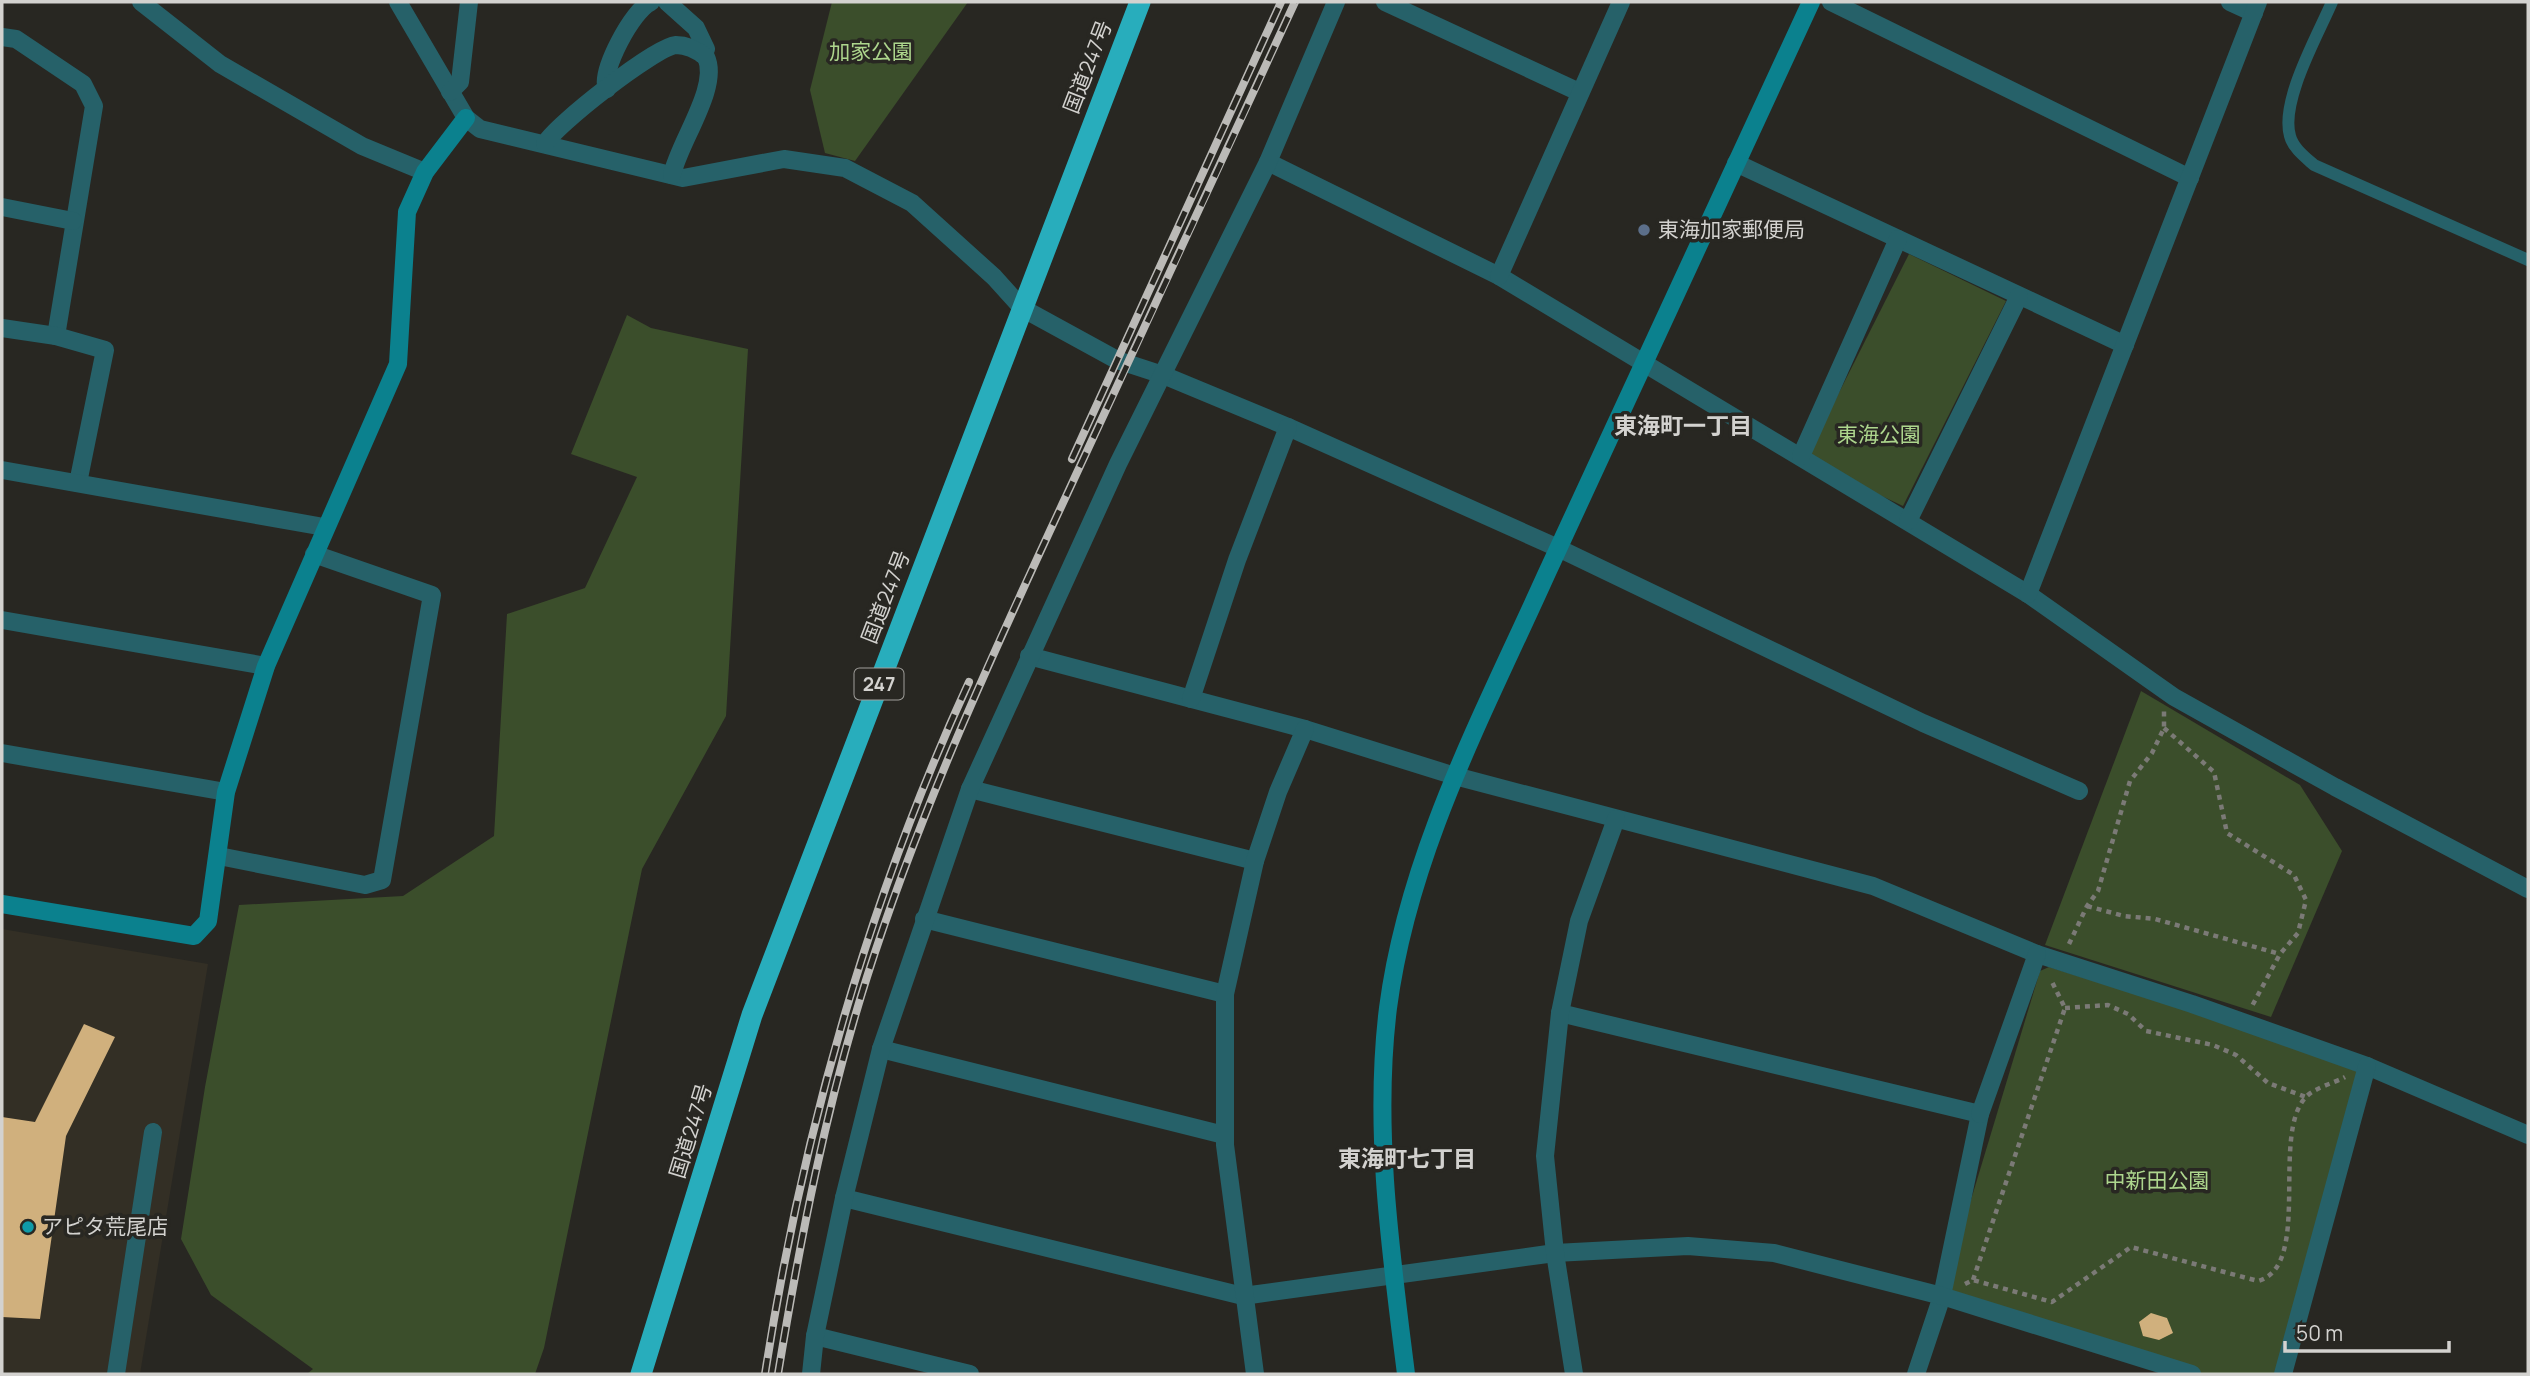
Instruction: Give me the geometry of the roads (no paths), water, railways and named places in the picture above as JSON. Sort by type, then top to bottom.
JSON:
[{"type":"highway","name":"国道247号","points":[[641,1374],[752,1015],[1140,2]]},
{"type":"street","points":[[141,2],[220,64],[362,146],[425,172]]},
{"type":"street","points":[[398,2],[466,118],[480,130],[672,175],[694,176],[784,159],[845,168],[912,203],[994,277],[1022,308],[1117,360],[1163,375],[1287,427],[1558,548],[1923,723],[2079,791]]},
{"type":"street","points":[[450,92],[460,82],[469,2]]},
{"type":"street","points":[[607,89],[605,74],[632,17],[651,2]]},
{"type":"street","points":[[667,2],[696,28],[706,49],[703,55]]},
{"type":"street","points":[[811,1374],[816,1335],[844,1198],[881,1049],[970,789],[1163,375],[1268,162],[1336,2]]},
{"type":"street","points":[[1385,2],[1579,92]]},
{"type":"street","points":[[1499,276],[1621,2]]},
{"type":"street","points":[[1406,1374],[1393,1276],[1382,1122],[1388,1009],[1412,891],[1455,776],[1643,362],[1811,2]]},
{"type":"street","points":[[1831,2],[2190,178]]},
{"type":"street","points":[[2028,594],[2256,7],[2230,2]]},
{"type":"street","points":[[2,37],[16,39],[83,84],[94,106],[55,337]]},
{"type":"street","points":[[545,144],[549,135],[642,60],[662,49],[683,46],[703,55],[710,65],[710,79],[676,156],[672,175]]},
{"type":"street","points":[[2,904],[194,936],[208,921],[226,792],[266,666],[324,527],[398,364],[407,212],[425,172],[466,118]]},
{"type":"street","points":[[1268,162],[1499,276],[2028,594],[2174,697],[2335,788],[2528,889]]},
{"type":"street","points":[[1736,163],[2125,345]]},
{"type":"street","points":[[2,207],[74,221]]},
{"type":"street","points":[[1801,457],[1898,239]]},
{"type":"street","points":[[1908,521],[2019,296]]},
{"type":"street","points":[[2,328],[55,337],[105,350],[78,483]]},
{"type":"street","points":[[1191,699],[1237,560],[1287,427]]},
{"type":"street","points":[[2,470],[324,527]]},
{"type":"street","points":[[219,856],[365,885],[382,880],[432,595],[314,554]]},
{"type":"street","points":[[2,620],[266,666]]},
{"type":"street","points":[[1030,656],[1305,729],[1455,776],[1873,886],[2037,954],[2367,1066],[2528,1135]]},
{"type":"street","points":[[1255,1374],[1224,1135],[1225,994],[1255,861],[1278,792],[1305,729]]},
{"type":"street","points":[[2,752],[226,792]]},
{"type":"street","points":[[970,789],[1255,861]]},
{"type":"street","points":[[1574,1374],[1555,1253],[1545,1156],[1560,1013],[1579,921],[1616,819]]},
{"type":"street","points":[[924,919],[1225,994]]},
{"type":"street","points":[[1916,1374],[1942,1296],[1980,1114],[2037,954]]},
{"type":"street","points":[[1560,1013],[1980,1114]]},
{"type":"street","points":[[881,1049],[1224,1135]]},
{"type":"street","points":[[2283,1374],[2367,1066]]},
{"type":"street","points":[[116,1374],[153,1132]]},
{"type":"street","points":[[844,1198],[1243,1296],[1555,1253],[1689,1246],[1774,1253],[1942,1296],[2192,1374]]},
{"type":"street","points":[[816,1335],[970,1374]]},
{"type":"lane","points":[[2332,2],[2293,95],[2289,115],[2290,137],[2299,152],[2314,165],[2528,260]]},
{"type":"railway","points":[[1072,459],[1281,2]]},
{"type":"railway","points":[[778,1374],[805,1224],[839,1075],[867,977],[910,853],[1013,611],[1295,2]]},
{"type":"railway","points":[[765,1374],[798,1196],[843,1021],[900,849],[969,682]]},
{"type":"place","name":"東海加家郵便局","points":[[1644,230]]},
{"type":"place","name":"アピタ荒尾店","points":[[28,1227]]},
{"type":"district","name":"東海町一丁目","points":[[1683,426]]},
{"type":"district","name":"東海町七丁目","points":[[1407,1159]]},
{"type":"park label","name":"加家公園","points":[[871,52]]},
{"type":"park label","name":"東海公園","points":[[1879,435]]},
{"type":"park label","name":"中新田公園","points":[[2157,1181]]}]
